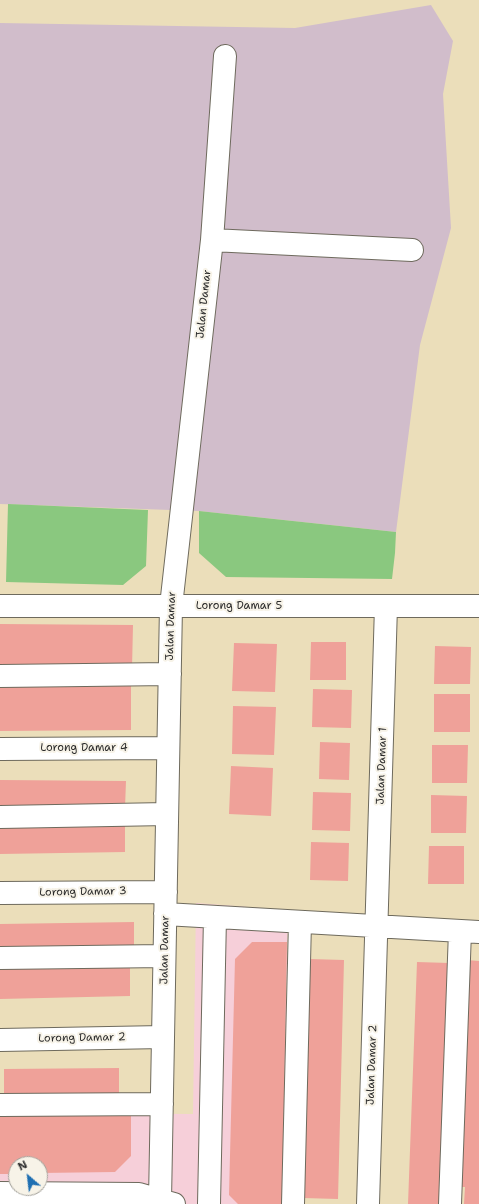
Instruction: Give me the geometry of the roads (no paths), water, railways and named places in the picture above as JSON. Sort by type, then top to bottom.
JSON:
[{"type":"street","name":"Jalan Damar","points":[[167,1202],[162,1104],[171,606],[212,240],[225,56]]},
{"type":"street","points":[[212,240],[412,250]]},
{"type":"street","name":"Lorong Damar 5","points":[[0,606],[479,606]]},
{"type":"street","name":"Jalan Damar 1","points":[[377,926],[386,606]]},
{"type":"street","points":[[0,676],[170,674]]},
{"type":"street","name":"Lorong Damar 4","points":[[0,749],[168,748]]},
{"type":"street","points":[[0,816],[167,814]]},
{"type":"street","name":"Lorong Damar 3","points":[[0,893],[166,892]]},
{"type":"street","points":[[166,914],[470,932],[450,1204]]},
{"type":"street","points":[[208,1204],[215,917]]},
{"type":"street","points":[[293,1204],[300,922]]},
{"type":"street","name":"Jalan Damar 2","points":[[368,1204],[377,926]]},
{"type":"street","points":[[0,958],[164,956]]},
{"type":"street","name":"Lorong Damar 2","points":[[0,1040],[163,1037]]},
{"type":"street","points":[[0,1105],[162,1104]]},
{"type":"street","points":[[0,1193],[139,1194],[167,1202]]}]
